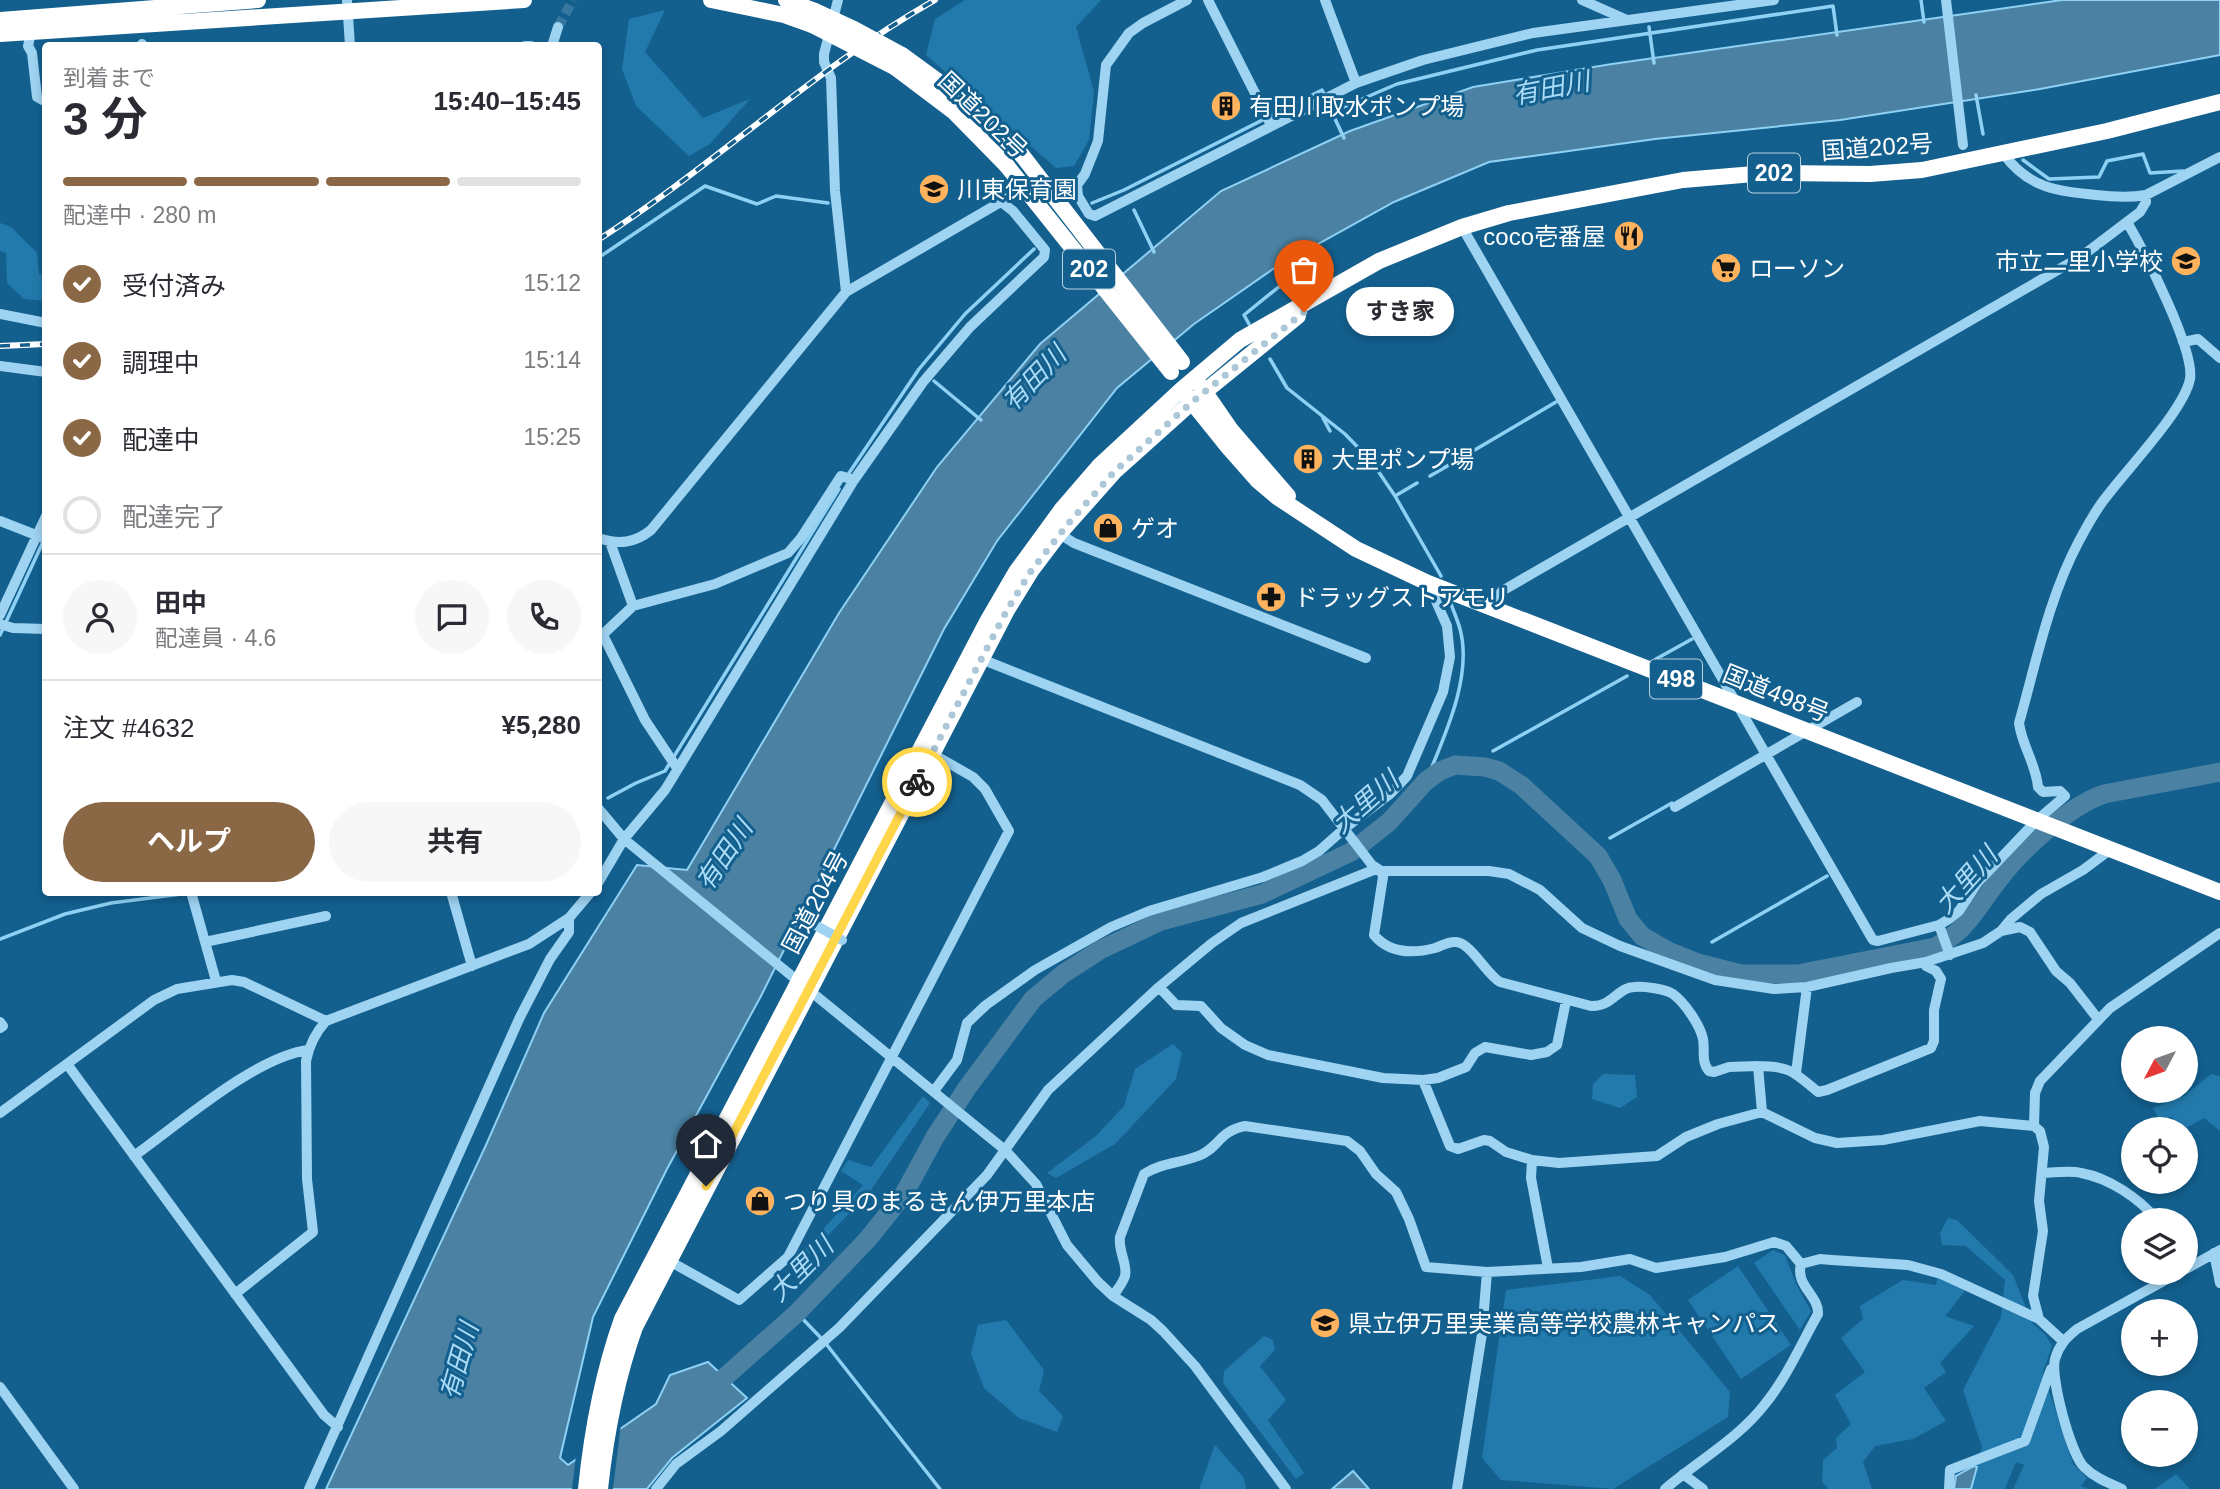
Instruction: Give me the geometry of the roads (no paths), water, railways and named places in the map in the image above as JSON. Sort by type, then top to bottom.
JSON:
[{"type":"highway","points":[[0,20],[258,0]]},
{"type":"highway","points":[[0,34],[347,6],[524,0]]},
{"type":"highway","name":"国道202号","points":[[711,0],[813,18]]},
{"type":"highway","name":"国道202号","points":[[788,0],[813,18],[899,62],[965,101],[996,128],[1021,154],[1199,398],[1268,338],[1339,285]]},
{"type":"highway","name":"国道202号","points":[[899,62],[953,111],[1007,166],[1177,367]]},
{"type":"highway","name":"国道202号","points":[[1188,383],[1240,340],[1379,261],[1462,227],[1509,213],[1683,180],[1766,173],[1870,174],[1922,170],[2107,131],[2220,102]]},
{"type":"highway","name":"国道204号","points":[[586,1489],[590,1444],[608,1358],[622,1319],[662,1256],[976,657],[1054,530],[1100,465],[1188,383]]},
{"type":"highway","name":"国道204号","points":[[1054,530],[1115,471],[1199,398]]},
{"type":"highway","name":"国道498号","points":[[1199,398],[1258,481],[1276,497],[1356,550],[1428,583],[2220,892]]},
{"type":"highway","name":"国道204号","points":[[600,1489],[606,1433],[627,1349],[662,1256]]},
{"type":"street","points":[[838,0],[824,62],[831,78],[833,166],[846,292]]},
{"type":"street","points":[[1187,0],[1129,33],[1106,65],[1097,141],[1085,174],[1077,185],[1078,196],[1088,214],[1095,216],[1269,120],[1356,83],[1423,60],[1533,33],[1774,0]]},
{"type":"street","points":[[1208,0],[1269,120]]},
{"type":"street","points":[[1325,0],[1356,83]]},
{"type":"street","points":[[1582,0],[1628,20]]},
{"type":"street","points":[[1946,0],[1964,145]]},
{"type":"street","points":[[347,6],[350,42]]},
{"type":"street","points":[[553,42],[558,27]]},
{"type":"street","points":[[31,32],[28,46],[32,53],[37,97],[42,100]]},
{"type":"street","points":[[2003,153],[2023,176],[2042,186],[2063,192],[2116,197],[2146,195],[2220,157]]},
{"type":"street","points":[[602,539],[625,543],[640,539],[651,530],[846,292],[1000,201],[1011,196],[1077,185]]},
{"type":"street","points":[[1490,606],[1502,592],[2070,263],[2140,212],[2146,202],[2146,195]]},
{"type":"street","points":[[602,877],[655,804],[854,480],[923,382],[970,327],[1044,257],[1045,250],[1013,211],[1000,201]]},
{"type":"street","points":[[1462,227],[1874,940],[1878,941],[1939,925],[1959,911],[1978,883],[2037,820],[2065,796],[2060,791],[2043,792],[2038,787],[2037,774],[2021,739],[2019,723],[2059,586],[2078,543],[2104,499],[2174,412],[2186,393],[2190,378],[2190,363],[2183,342],[2127,222]]},
{"type":"street","points":[[0,314],[42,322]]},
{"type":"street","points":[[2183,342],[2198,339],[2220,358]]},
{"type":"street","points":[[0,366],[42,371]]},
{"type":"street","points":[[602,636],[634,606],[715,584],[788,553],[802,538],[841,476],[854,480]]},
{"type":"street","points":[[0,521],[41,537],[0,615]]},
{"type":"street","points":[[1054,530],[1085,547],[1367,658]]},
{"type":"street","points":[[610,542],[634,606]]},
{"type":"street","points":[[788,553],[800,568]]},
{"type":"street","points":[[937,1094],[957,1059],[967,1023],[986,1005],[1034,970],[1111,927],[1149,911],[1263,877],[1302,861],[1319,851],[1391,794],[1407,776],[1443,692],[1450,657],[1447,626],[1428,583]]},
{"type":"street","points":[[0,624],[13,628],[42,629]]},
{"type":"street","points":[[602,639],[645,720],[677,768]]},
{"type":"street","points":[[976,657],[1300,785],[1322,800],[1383,877],[1374,935],[1389,948],[1398,951],[1432,949],[1457,942],[1464,945],[1493,978],[1500,982],[1566,1001],[1601,1007],[1628,987],[1638,986],[1672,993],[1690,1013],[1702,1033],[1704,1061],[1709,1071],[1729,1067],[1782,1066],[1796,1073],[1818,1092],[1931,1048],[1934,1041],[1934,1010],[1941,979],[1936,971],[1926,966],[1926,962]]},
{"type":"street","points":[[1675,807],[1857,702]]},
{"type":"street","points":[[662,1256],[739,1300],[788,1257],[1009,831],[985,789],[973,776],[926,751]]},
{"type":"street","points":[[602,812],[628,841],[1005,1150],[1036,1184],[1067,1244],[1113,1296],[1151,1320],[1195,1366],[1286,1489]]},
{"type":"street","points":[[656,1489],[676,1464],[721,1432],[839,1328],[986,1175],[1048,1090],[1159,987],[1241,923],[1376,868],[1489,871],[1509,874],[1540,890],[1582,928],[1668,964],[1714,980],[1745,986],[1774,989],[1807,987],[1926,962],[1983,943],[2001,931],[2041,894],[2083,870],[2111,849]]},
{"type":"street","points":[[192,896],[216,981]]},
{"type":"street","points":[[452,896],[472,966]]},
{"type":"street","points":[[235,1294],[313,1232],[307,1179],[306,1061],[308,1050],[326,1021],[529,944],[569,918],[588,896]]},
{"type":"street","points":[[205,942],[326,916]]},
{"type":"street","points":[[309,1489],[520,1017],[550,959],[569,932],[569,918]]},
{"type":"street","points":[[1939,925],[1950,955]]},
{"type":"street","points":[[817,926],[842,940]]},
{"type":"street","points":[[2001,931],[2020,928],[2029,932],[2056,971],[2070,983],[2098,1019]]},
{"type":"street","points":[[2035,1126],[2035,1093],[2040,1081],[2098,1019],[2128,994],[2220,933]]},
{"type":"street","points":[[0,1113],[165,993],[216,981],[244,982],[326,1021]]},
{"type":"street","points":[[1159,987],[1175,1005],[1201,1006],[1209,1011],[1221,1028],[1245,1045],[1268,1055],[1383,1078],[1423,1080],[1438,1078],[1466,1066],[1475,1053],[1485,1048],[1531,1055],[1547,1052],[1557,1045],[1566,1001]]},
{"type":"street","points":[[1796,1073],[1807,987]]},
{"type":"street","points":[[0,1022],[3,1026],[0,1028]]},
{"type":"street","points":[[134,1156],[254,1070],[295,1052],[308,1050]]},
{"type":"street","points":[[67,1064],[324,1415],[338,1427]]},
{"type":"street","points":[[1758,1066],[1762,1112]]},
{"type":"street","points":[[1423,1080],[1450,1146],[1458,1149],[1484,1140],[1506,1152],[1532,1160],[1559,1163],[1657,1156],[1686,1137],[1718,1124],[1762,1112],[1815,1138],[1837,1143],[1883,1140],[1980,1121],[2035,1126],[2040,1131],[2044,1147],[2039,1201],[2043,1231],[2033,1296],[2039,1320]]},
{"type":"street","points":[[1113,1296],[1125,1278],[1125,1267],[1119,1248],[1120,1237],[1144,1174],[1151,1169],[1200,1156],[1221,1136],[1232,1129],[1245,1126],[1347,1141],[1360,1151],[1376,1174],[1396,1192],[1426,1267],[1487,1272],[1581,1267],[1630,1259],[1656,1268],[1725,1257],[1774,1242],[1786,1246],[1801,1264]]},
{"type":"street","points":[[1532,1160],[1531,1178],[1548,1268]]},
{"type":"street","points":[[2042,1173],[2081,1173],[2125,1190],[2147,1208]]},
{"type":"street","points":[[2198,1262],[2217,1251],[2220,1283]]},
{"type":"street","points":[[1801,1264],[1820,1259],[1908,1265],[1941,1274],[2039,1320],[2063,1341]]},
{"type":"street","points":[[1665,1489],[1739,1432],[1775,1391],[1818,1314],[1818,1308],[1801,1281],[1801,1264]]},
{"type":"street","points":[[1457,1489],[1482,1334],[1487,1272]]},
{"type":"street","points":[[1949,1489],[1950,1470],[2025,1441],[2063,1341],[2077,1329],[2157,1285]]},
{"type":"street","points":[[2055,1360],[2053,1376],[2077,1457],[2095,1477],[2122,1489]]},
{"type":"street","points":[[0,1387],[74,1489]]},
{"type":"street","points":[[1683,1474],[1703,1489]]},
{"type":"water","name":"有田川","points":[[2062,0],[2220,0],[2220,55],[2040,89],[1840,120],[1655,139],[1489,162],[1394,202],[1273,269],[1194,324],[1117,388],[997,541],[944,629],[761,996],[667,1169],[593,1317],[560,1458],[568,1465],[656,1404],[670,1375],[708,1362],[747,1398],[672,1458],[647,1489],[326,1489],[486,1145],[544,1013],[637,865],[687,870],[839,613],[937,467],[1040,344],[1221,191],[1350,131],[1473,87],[1612,64]]},
{"type":"water","points":[[1974,1466],[1977,1467],[1971,1489],[1954,1489],[1956,1476]]},
{"type":"water","points":[[1353,1471],[1369,1489],[1332,1489]]},
{"type":"waterway","points":[[1921,0],[1924,22]]},
{"type":"waterway","points":[[1332,112],[1397,84],[1537,50],[1833,6],[1837,35]]},
{"type":"waterway","points":[[1649,27],[1654,63]]},
{"type":"waterway","points":[[1092,203],[1124,190],[1322,90],[1324,94]]},
{"type":"waterway","points":[[1976,95],[1983,134]]},
{"type":"waterway","points":[[1328,104],[1344,138]]},
{"type":"waterway","points":[[2023,160],[2049,179],[2099,177],[2107,161],[2143,154],[2150,173],[2183,171]]},
{"type":"waterway","points":[[602,255],[705,186],[757,204],[776,196],[828,203]]},
{"type":"waterway","points":[[1134,210],[1154,252]]},
{"type":"waterway","points":[[847,476],[919,369],[965,314],[1034,249]]},
{"type":"waterway","points":[[1249,324],[1244,315],[1291,277],[1297,253]]},
{"type":"waterway","points":[[1270,359],[1287,388],[1345,434],[1372,462],[1441,576]]},
{"type":"waterway","points":[[934,381],[981,420]]},
{"type":"waterway","points":[[1473,451],[1556,402]]},
{"type":"waterway","points":[[1323,418],[1330,431]]},
{"type":"waterway","points":[[1430,476],[1461,458]]},
{"type":"waterway","points":[[1395,496],[1417,483]]},
{"type":"waterway","points":[[608,798],[665,771],[839,489]]},
{"type":"waterway","points":[[0,635],[42,544]]},
{"type":"waterway","points":[[1426,781],[1455,706],[1463,667],[1460,629],[1449,598]]},
{"type":"waterway","points":[[1656,659],[1692,639]]},
{"type":"waterway","points":[[1493,751],[1627,676]]},
{"type":"waterway","name":"大里川","points":[[707,1393],[797,1313],[867,1240],[904,1194],[935,1137],[967,1088],[1033,999],[1063,974],[1100,950],[1161,921],[1262,894],[1351,852],[1389,822],[1426,781],[1440,771],[1455,765],[1485,767],[1499,771],[1521,785],[1598,856],[1612,880],[1628,919],[1642,936],[1668,951],[1698,963],[1741,974],[1798,974],[1935,947],[1963,927],[2031,844],[2075,809],[2104,794],[2220,772]]},
{"type":"waterway","points":[[1610,838],[1672,803]]},
{"type":"waterway","points":[[1712,942],[1827,876]]},
{"type":"waterway","points":[[0,939],[65,914],[111,903],[166,896]]},
{"type":"waterway","points":[[797,1313],[821,1338]]},
{"type":"waterway","points":[[827,1345],[940,1489]]},
{"type":"tunnel","points":[[558,27],[573,0]]},
{"type":"railway","points":[[602,237],[848,56],[935,0]]},
{"type":"railway","points":[[0,346],[42,344]]},
{"type":"place","name":"有田川取水ポンプ場","points":[[1226,106]]},
{"type":"place","name":"川東保育園","points":[[934,189]]},
{"type":"place","name":"coco壱番屋","points":[[1629,236]]},
{"type":"place","name":"市立二里小学校","points":[[2186,261]]},
{"type":"place","name":"ローソン","points":[[1726,268]]},
{"type":"place","name":"すき家","points":[[1304,312]]},
{"type":"place","name":"大里ポンプ場","points":[[1308,459]]},
{"type":"place","name":"ゲオ","points":[[1108,528]]},
{"type":"place","name":"ドラッグストアモリ","points":[[1271,597]]},
{"type":"place","name":"つり具のまるきん伊万里本店","points":[[760,1201]]},
{"type":"place","name":"県立伊万里実業高等学校農林キャンパス","points":[[1325,1323]]}]
